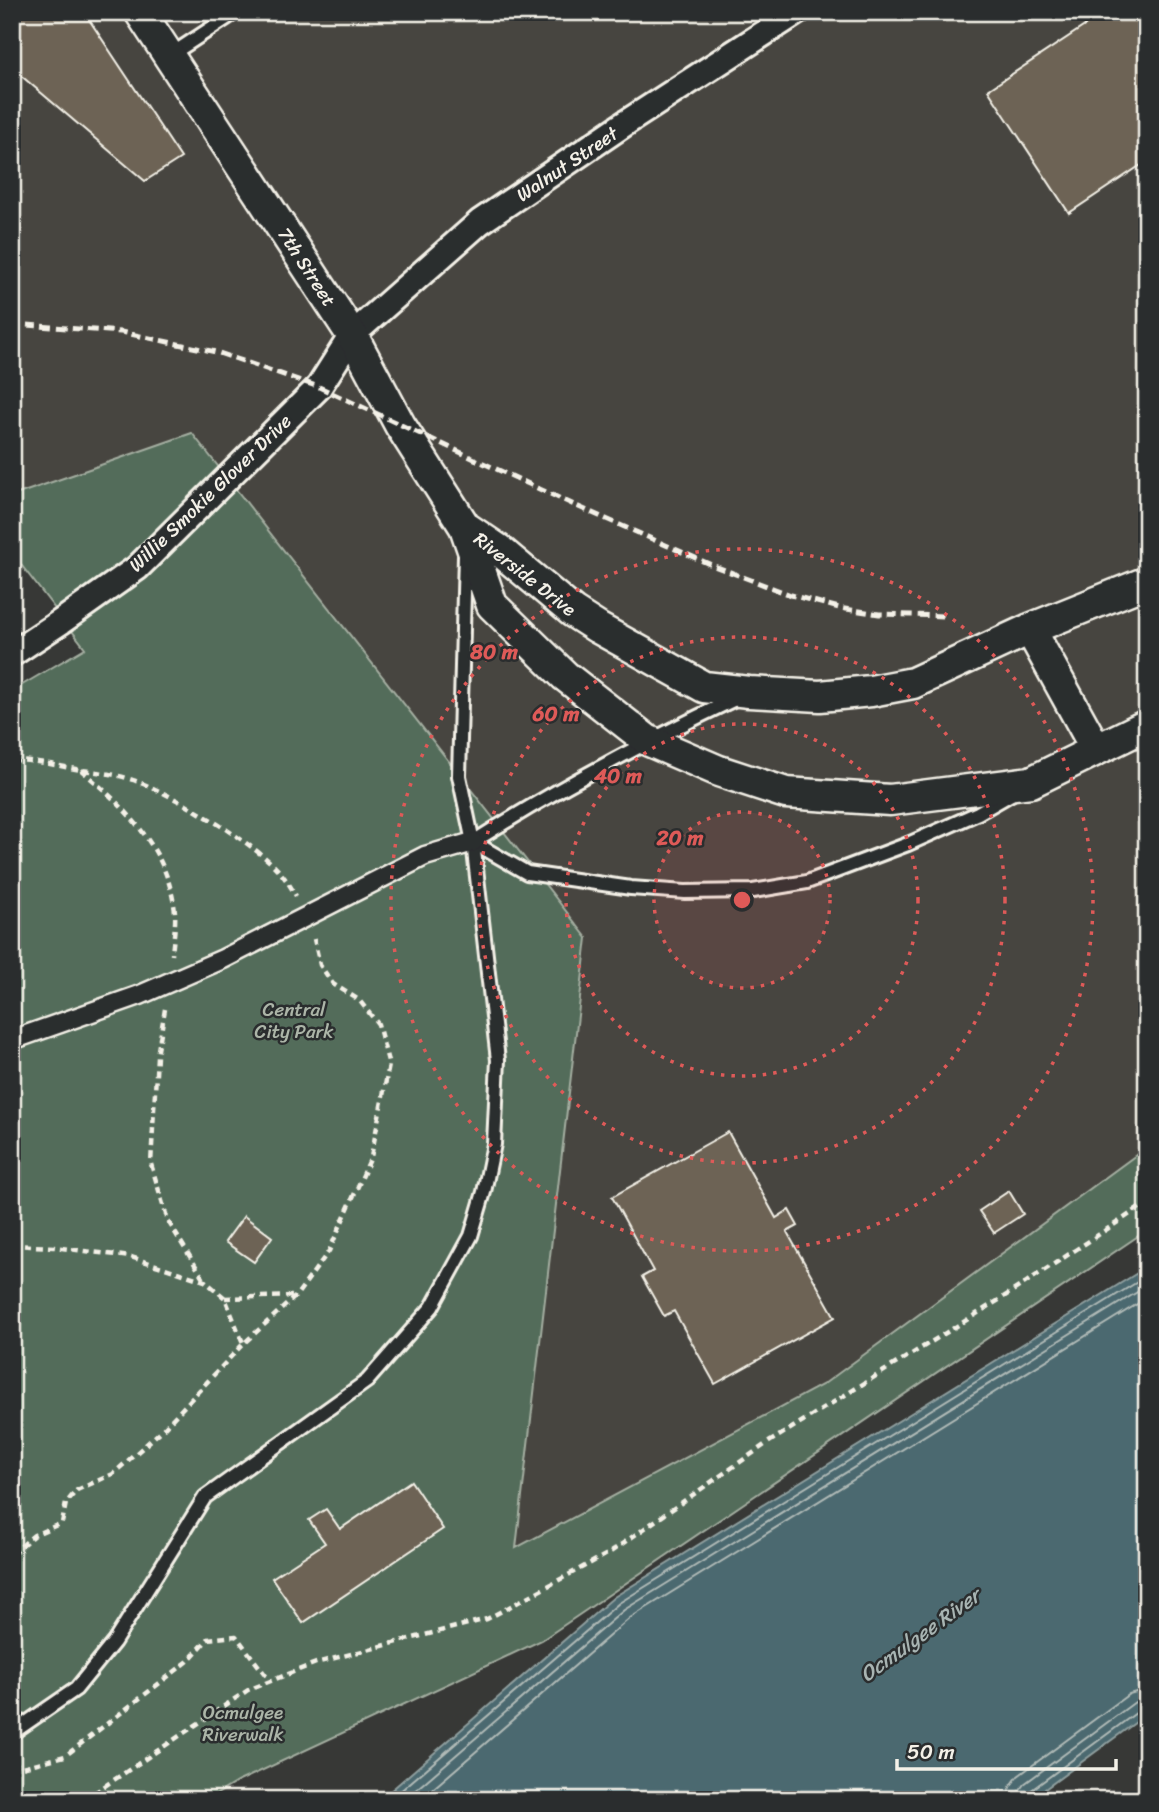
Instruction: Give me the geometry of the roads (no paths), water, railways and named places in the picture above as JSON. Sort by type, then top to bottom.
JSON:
[{"type":"street","name":"7th Street","points":[[141,12],[352,335],[400,425],[465,527]]},
{"type":"street","name":"Walnut Street","points":[[352,335],[480,222],[627,122],[797,12]]},
{"type":"street","name":"Willie Smokie Glover Drive","points":[[12,654],[137,568],[318,387],[352,335]]},
{"type":"street","name":"Riverside Drive","points":[[465,527],[499,550],[573,612],[598,628],[704,687],[749,692],[820,696],[871,691],[913,682],[1030,629],[1147,582]]},
{"type":"street","name":"Riverside Drive","points":[[465,527],[492,605],[565,676],[647,740],[719,771],[786,793],[890,800],[1031,782],[1147,725]]},
{"type":"street","points":[[1030,629],[1096,749]]},
{"type":"street","points":[[12,1040],[40,1032],[223,959],[425,856],[473,842]]},
{"type":"lane","points":[[169,56],[236,12]]},
{"type":"lane","points":[[12,1733],[76,1689],[114,1642],[205,1497],[367,1381],[432,1307],[471,1236],[494,1144],[498,1060],[473,842],[459,776],[465,527]]},
{"type":"lane","points":[[473,842],[532,804],[647,740],[749,692]]},
{"type":"lane","points":[[473,842],[527,873],[631,888],[685,892],[753,891],[807,882],[908,844],[978,813],[1031,782]]},
{"type":"water","name":"Ocmulgee River","points":[[1147,1267],[1147,1714],[1030,1800],[380,1800],[614,1597]]},
{"type":"railway","points":[[12,324],[121,332],[216,352],[319,387],[572,504],[714,566],[791,595],[839,608],[879,614],[946,616]]},
{"type":"park label","name":"Central City Park","points":[[294,1020]]},
{"type":"park label","name":"Ocmulgee Riverwalk","points":[[243,1723]]}]
